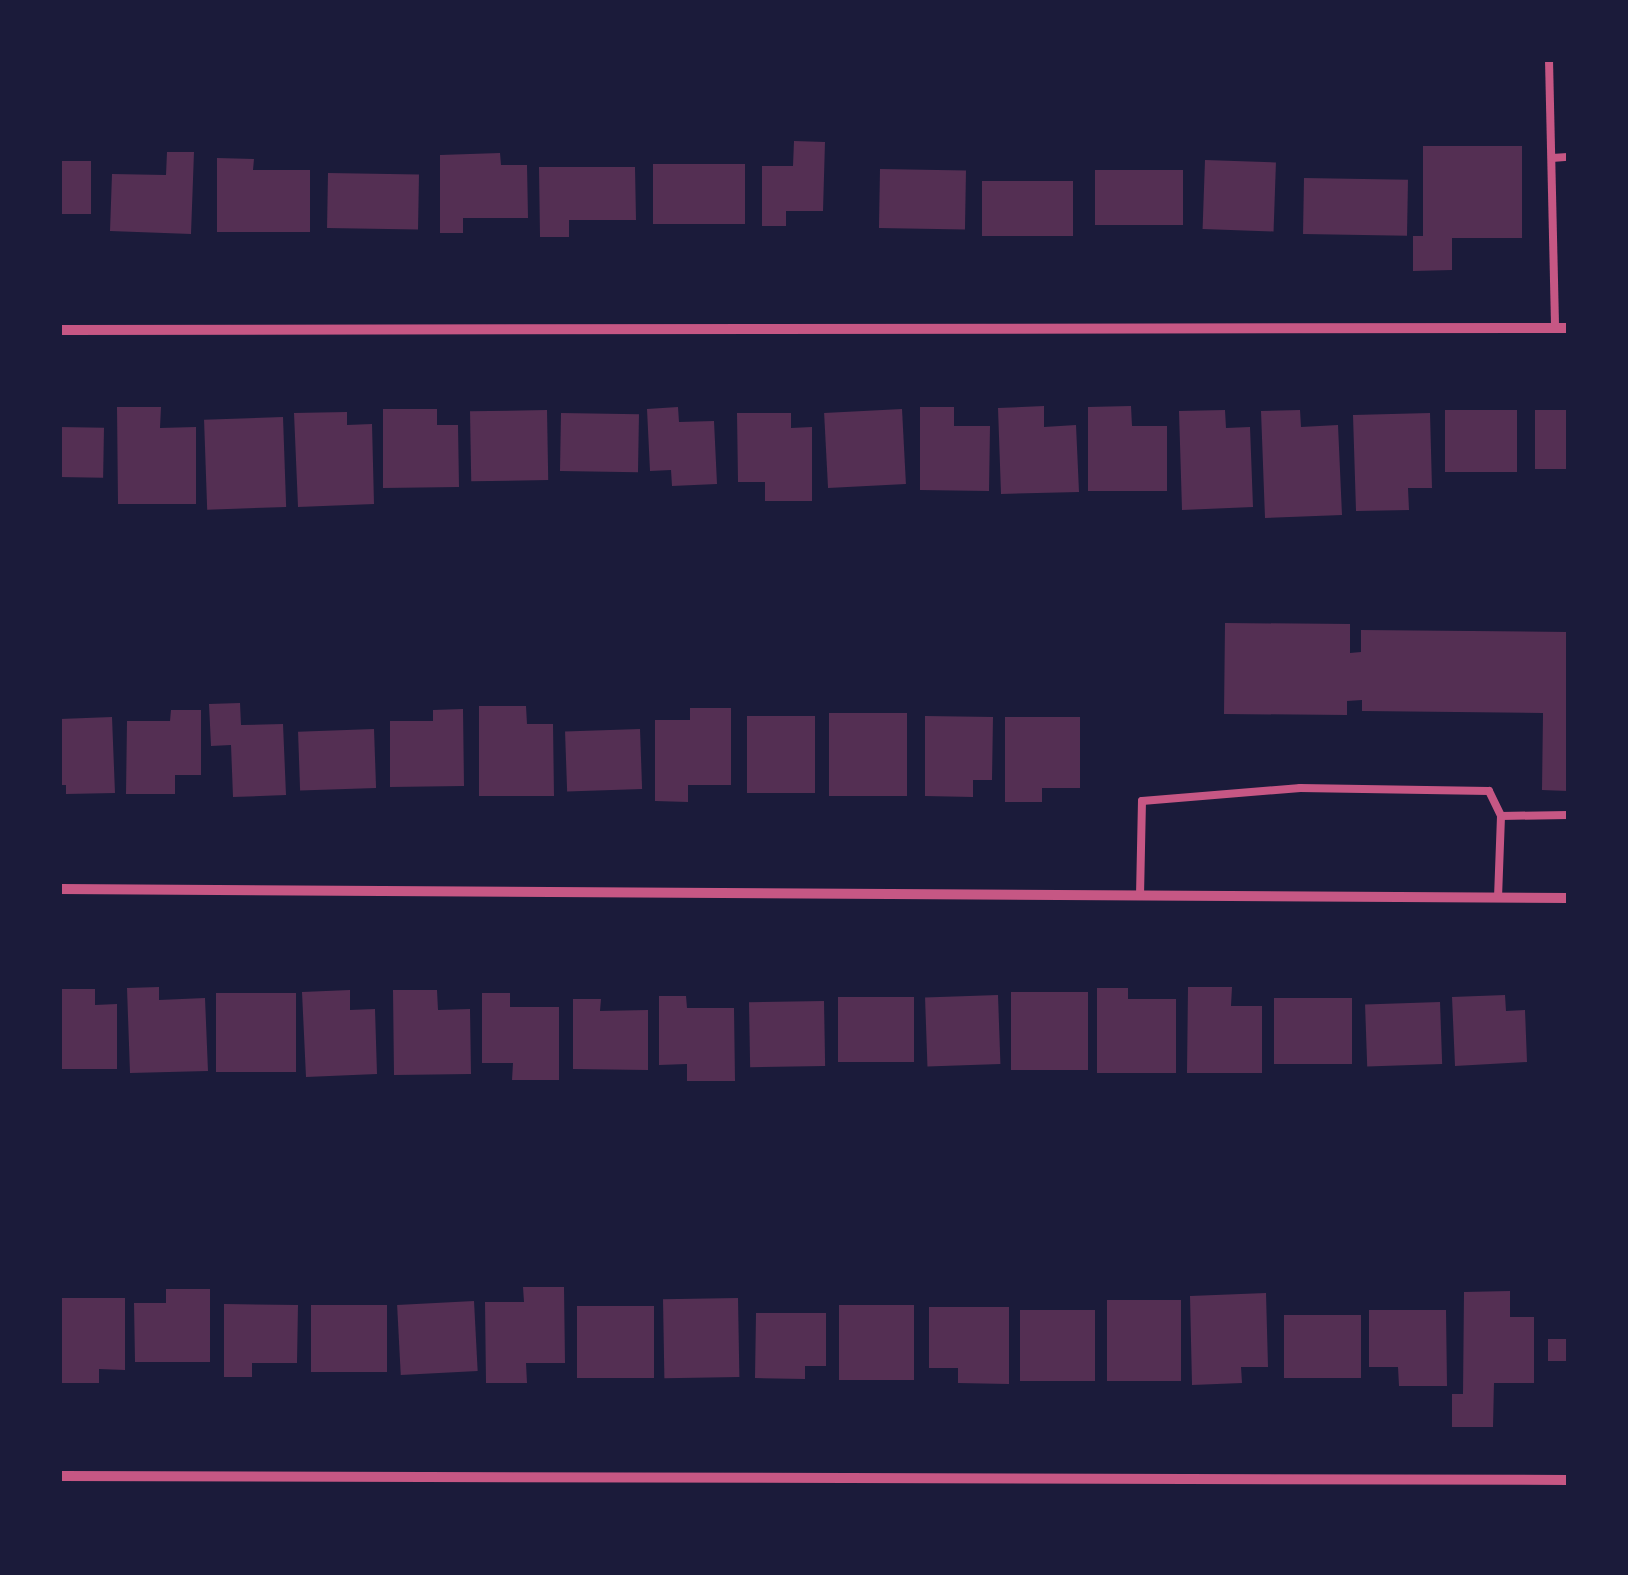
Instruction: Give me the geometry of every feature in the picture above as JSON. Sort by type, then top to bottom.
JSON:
[{"type":"street","points":[[60,330],[1568,328]]},
{"type":"street","points":[[60,889],[1568,898]]},
{"type":"street","points":[[60,1476],[1568,1480]]},
{"type":"lane","points":[[1549,60],[1555,328]]},
{"type":"lane","points":[[1552,158],[1568,158]]},
{"type":"lane","points":[[1140,896],[1142,801],[1300,788],[1488,791],[1501,816],[1498,898]]},
{"type":"lane","points":[[1501,816],[1568,815]]},
{"type":"building","points":[[794,141],[825,142],[823,211],[786,211],[786,226],[762,226],[762,166],[793,166]]},
{"type":"building","points":[[1423,146],[1522,146],[1522,238],[1452,238],[1452,270],[1413,271],[1413,236],[1423,236]]},
{"type":"building","points":[[167,152],[194,152],[191,234],[110,231],[112,174],[166,175]]},
{"type":"building","points":[[500,153],[501,165],[527,165],[528,218],[463,218],[463,233],[440,233],[440,155]]},
{"type":"building","points":[[217,158],[254,159],[253,170],[310,170],[310,232],[217,232]]},
{"type":"building","points":[[1205,160],[1276,162],[1274,231],[1203,229]]},
{"type":"building","points":[[60,161],[91,161],[91,214],[60,214]]},
{"type":"building","points":[[653,164],[745,164],[745,224],[653,224]]},
{"type":"building","points":[[539,167],[635,167],[636,220],[569,220],[569,237],[540,237]]},
{"type":"building","points":[[880,169],[966,171],[965,229],[879,228]]},
{"type":"building","points":[[1095,170],[1183,170],[1183,225],[1095,225]]},
{"type":"building","points":[[328,173],[419,175],[418,230],[327,228]]},
{"type":"building","points":[[1304,178],[1408,180],[1407,236],[1303,234]]},
{"type":"building","points":[[982,181],[1073,181],[1073,236],[982,236]]},
{"type":"building","points":[[1044,406],[1044,427],[1076,425],[1079,492],[1001,494],[998,408]]},
{"type":"building","points":[[1131,406],[1132,426],[1167,426],[1167,491],[1088,491],[1088,407]]},
{"type":"building","points":[[117,407],[161,407],[160,428],[196,427],[196,504],[118,504]]},
{"type":"building","points":[[678,407],[679,422],[714,421],[717,484],[672,486],[671,470],[650,471],[647,409]]},
{"type":"building","points":[[920,407],[954,407],[954,426],[990,426],[989,491],[920,490]]},
{"type":"building","points":[[383,409],[437,409],[437,425],[458,425],[459,487],[383,488]]},
{"type":"building","points":[[902,409],[906,484],[828,488],[824,413]]},
{"type":"building","points":[[547,410],[548,480],[471,481],[470,411]]},
{"type":"building","points":[[1225,410],[1226,428],[1250,427],[1253,507],[1182,510],[1179,411]]},
{"type":"building","points":[[1300,410],[1301,427],[1338,425],[1342,515],[1265,518],[1261,411]]},
{"type":"building","points":[[1445,410],[1517,410],[1517,472],[1445,472]]},
{"type":"building","points":[[1535,410],[1568,410],[1568,469],[1535,469]]},
{"type":"building","points":[[347,412],[347,425],[372,424],[374,504],[298,507],[294,413]]},
{"type":"building","points":[[561,413],[639,414],[638,472],[560,471]]},
{"type":"building","points":[[737,413],[791,413],[791,428],[812,427],[812,501],[765,501],[765,482],[738,482]]},
{"type":"building","points":[[1430,413],[1432,488],[1408,488],[1409,510],[1356,511],[1353,415]]},
{"type":"building","points":[[283,417],[286,507],[207,510],[204,420]]},
{"type":"building","points":[[60,427],[104,428],[103,478],[60,477]]},
{"type":"building","points":[[1225,623],[1350,624],[1350,653],[1361,652],[1361,630],[1568,632],[1568,791],[1542,790],[1543,713],[1362,711],[1362,700],[1347,701],[1347,715],[1224,714]]},
{"type":"building","points":[[240,703],[241,725],[283,724],[286,795],[233,797],[231,745],[211,746],[209,704]]},
{"type":"building","points":[[479,706],[526,706],[527,724],[553,724],[554,796],[479,796]]},
{"type":"building","points":[[690,708],[731,708],[731,785],[688,785],[688,802],[655,801],[655,720],[690,720]]},
{"type":"building","points":[[463,709],[464,786],[390,787],[390,721],[433,721],[433,710]]},
{"type":"building","points":[[171,710],[201,710],[201,775],[175,775],[175,794],[126,794],[127,721],[170,721]]},
{"type":"building","points":[[829,713],[907,713],[907,796],[829,796]]},
{"type":"building","points":[[747,716],[815,716],[815,793],[747,793]]},
{"type":"building","points":[[925,716],[993,717],[992,780],[973,780],[973,797],[925,796]]},
{"type":"building","points":[[112,717],[115,793],[66,794],[66,785],[60,785],[60,719]]},
{"type":"building","points":[[1005,717],[1080,717],[1080,788],[1042,788],[1042,802],[1005,802]]},
{"type":"building","points":[[374,729],[376,788],[300,791],[298,732]]},
{"type":"building","points":[[640,729],[642,789],[567,792],[565,732]]},
{"type":"building","points":[[159,987],[159,1000],[205,998],[208,1071],[130,1073],[127,988]]},
{"type":"building","points":[[1188,987],[1232,987],[1231,1006],[1262,1006],[1262,1073],[1187,1073]]},
{"type":"building","points":[[1097,988],[1128,988],[1128,999],[1176,999],[1176,1073],[1097,1073]]},
{"type":"building","points":[[60,989],[95,989],[95,1005],[117,1004],[117,1069],[60,1069]]},
{"type":"building","points":[[350,990],[350,1010],[375,1009],[377,1074],[306,1077],[302,992]]},
{"type":"building","points":[[393,990],[437,990],[438,1010],[470,1009],[471,1074],[394,1075]]},
{"type":"building","points":[[1011,992],[1088,992],[1088,1070],[1011,1070]]},
{"type":"building","points":[[216,993],[296,993],[296,1072],[216,1072]]},
{"type":"building","points":[[482,993],[510,993],[510,1007],[559,1007],[559,1080],[512,1080],[513,1063],[482,1063]]},
{"type":"building","points":[[998,995],[1000,1064],[927,1067],[925,998]]},
{"type":"building","points":[[1505,995],[1506,1011],[1525,1010],[1527,1062],[1455,1066],[1452,997]]},
{"type":"building","points":[[659,996],[686,996],[687,1008],[734,1008],[735,1081],[687,1081],[687,1064],[659,1065]]},
{"type":"building","points":[[838,997],[914,997],[914,1062],[838,1062]]},
{"type":"building","points":[[1274,998],[1352,998],[1352,1064],[1274,1064]]},
{"type":"building","points":[[573,999],[601,999],[600,1011],[648,1010],[648,1070],[573,1069]]},
{"type":"building","points":[[824,1001],[825,1066],[750,1067],[749,1002]]},
{"type":"building","points":[[1440,1002],[1442,1064],[1367,1067],[1365,1005]]},
{"type":"building","points":[[523,1287],[564,1287],[565,1363],[526,1363],[527,1383],[486,1383],[485,1302],[524,1302]]},
{"type":"building","points":[[166,1289],[210,1289],[210,1362],[135,1362],[134,1303],[166,1303]]},
{"type":"building","points":[[1510,1291],[1510,1317],[1534,1317],[1534,1383],[1494,1383],[1493,1427],[1452,1427],[1452,1394],[1463,1394],[1464,1292]]},
{"type":"building","points":[[1266,1293],[1268,1367],[1241,1367],[1242,1383],[1192,1385],[1190,1296]]},
{"type":"building","points":[[60,1298],[125,1298],[125,1370],[99,1369],[99,1383],[60,1383]]},
{"type":"building","points":[[738,1298],[739,1377],[664,1378],[663,1299]]},
{"type":"building","points":[[1107,1300],[1181,1300],[1181,1381],[1107,1381]]},
{"type":"building","points":[[474,1301],[478,1371],[401,1375],[397,1305]]},
{"type":"building","points":[[224,1304],[298,1305],[297,1363],[252,1363],[252,1377],[224,1377]]},
{"type":"building","points":[[311,1305],[387,1305],[387,1372],[311,1372]]},
{"type":"building","points":[[839,1305],[914,1305],[914,1380],[839,1380]]},
{"type":"building","points":[[577,1306],[654,1306],[654,1378],[577,1378]]},
{"type":"building","points":[[929,1307],[1009,1307],[1009,1384],[958,1383],[958,1368],[929,1368]]},
{"type":"building","points":[[1020,1310],[1095,1310],[1095,1381],[1020,1381]]},
{"type":"building","points":[[1369,1310],[1446,1310],[1447,1386],[1399,1386],[1398,1367],[1369,1367]]},
{"type":"building","points":[[756,1313],[826,1313],[826,1366],[805,1366],[805,1379],[755,1378]]},
{"type":"building","points":[[1284,1315],[1361,1315],[1361,1378],[1284,1378]]},
{"type":"building","points":[[1548,1339],[1568,1339],[1568,1361],[1548,1361]]}]
